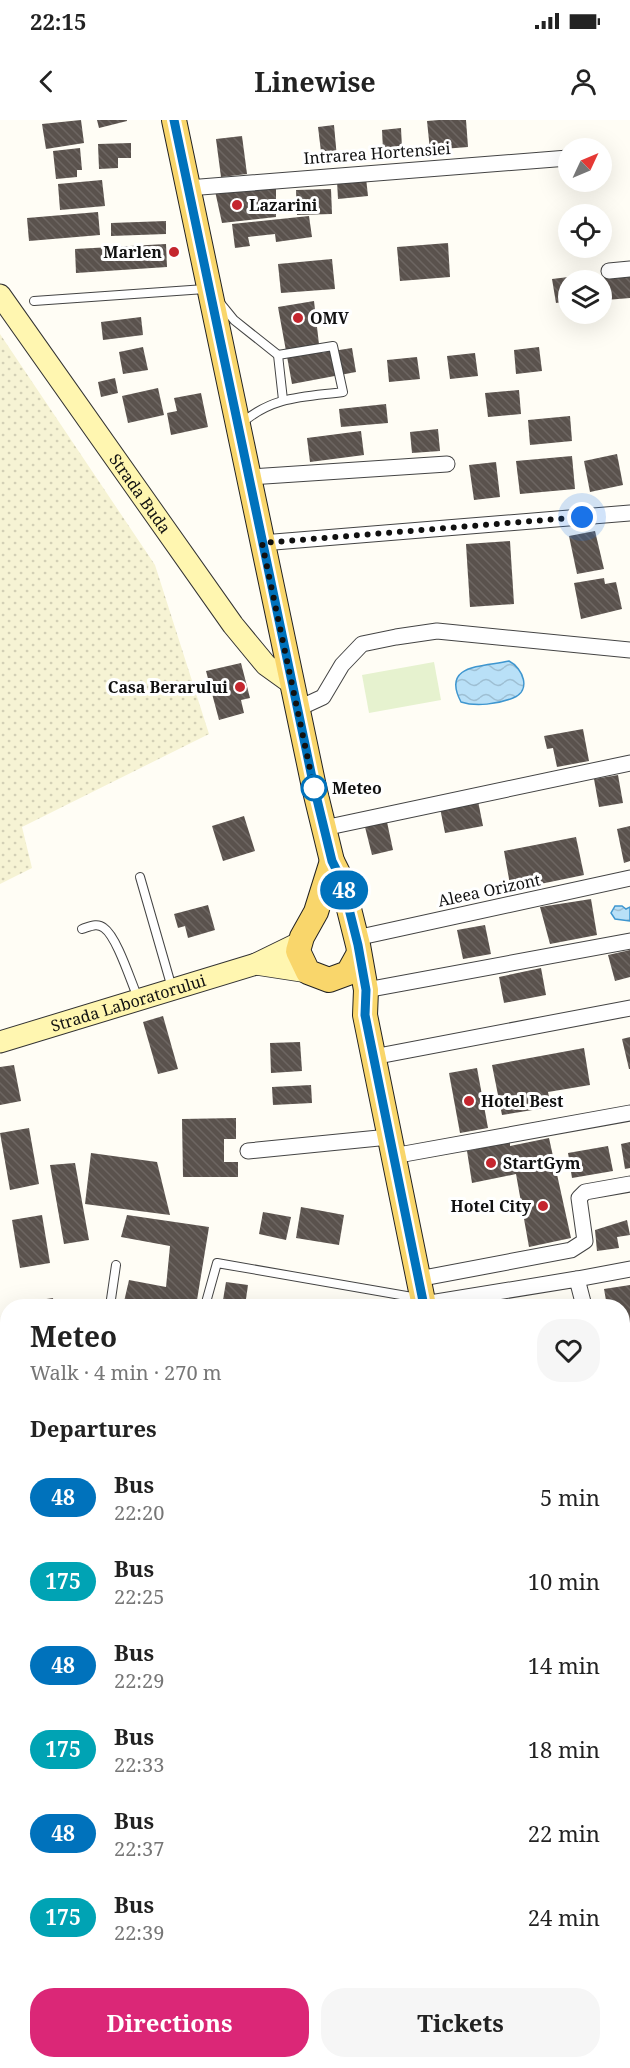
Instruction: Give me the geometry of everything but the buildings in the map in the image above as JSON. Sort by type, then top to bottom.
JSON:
[{"type":"main road","points":[[174,120],[291,682],[332,861],[342,881],[366,990],[365,1015],[422,1297]]},
{"type":"main road","name":"Strada Buda","points":[[0,295],[233,625],[266,665],[291,682]]},
{"type":"main road","points":[[332,861],[304,935],[300,958],[365,1015]]},
{"type":"main road","points":[[304,935],[328,920],[339,922],[356,943]]},
{"type":"main road","name":"Strada Laboratorului","points":[[0,1042],[256,964],[304,935]]},
{"type":"main road","points":[[256,964],[319,976],[348,973],[356,943]]},
{"type":"street","name":"Intrarea Hortensiei","points":[[188,188],[558,159]]},
{"type":"street","points":[[612,271],[630,269]]},
{"type":"street","points":[[249,477],[447,464]]},
{"type":"street","points":[[262,543],[630,513]]},
{"type":"street","points":[[297,709],[323,697],[346,659],[362,644],[396,637],[437,631],[630,650]]},
{"type":"street","points":[[324,828],[630,763]]},
{"type":"street","name":"Aleea Orizont","points":[[356,943],[630,878]]},
{"type":"street","points":[[366,990],[630,941]]},
{"type":"street","points":[[373,1057],[630,1008]]},
{"type":"street","points":[[248,1151],[391,1146],[630,1113]]},
{"type":"street","points":[[422,1297],[572,1250],[585,1241],[579,1198],[585,1192],[630,1184]]},
{"type":"street","points":[[422,1297],[578,1279],[630,1269]]},
{"type":"street","points":[[578,1279],[582,1299]]},
{"type":"lane","points":[[34,301],[209,289],[234,320],[278,355],[283,400]]},
{"type":"lane","points":[[239,426],[259,408],[283,400],[343,392],[333,346],[278,355]]},
{"type":"lane","points":[[140,877],[172,989]]},
{"type":"lane","points":[[82,929],[94,925],[104,927],[111,936],[138,999]]},
{"type":"lane","points":[[207,1299],[217,1263],[422,1297]]},
{"type":"lane","points":[[111,1299],[116,1265]]},
{"type":"shaded area","points":[[0,334],[155,565],[209,734],[22,827],[32,868],[0,884]]},
{"type":"green space","points":[[434,662],[441,700],[369,713],[362,675]]},
{"type":"water","points":[[509,661],[518,669],[523,680],[524,685],[519,695],[487,704],[461,702],[456,690],[456,680],[460,674],[477,667]]},
{"type":"water","points":[[615,906],[622,906],[626,909],[630,907],[630,921],[615,919],[611,913]]},
{"type":"bus line","name":"48","points":[[174,120],[314,787],[332,861],[342,881],[358,945],[366,990],[365,1015],[422,1299]]},
{"type":"place","name":"Lazarini","points":[[237,205]]},
{"type":"place","name":"Marlen","points":[[174,252]]},
{"type":"place","name":"OMV","points":[[298,318]]},
{"type":"place","name":"Casa Berarului","points":[[240,687]]},
{"type":"place","name":"Meteo","points":[[314,788]]},
{"type":"place","name":"Hotel Best","points":[[469,1101]]},
{"type":"place","name":"StartGym","points":[[491,1163]]},
{"type":"place","name":"Hotel City","points":[[543,1206]]},
{"type":"route","points":[[314,788],[262,543],[582,517]]}]
